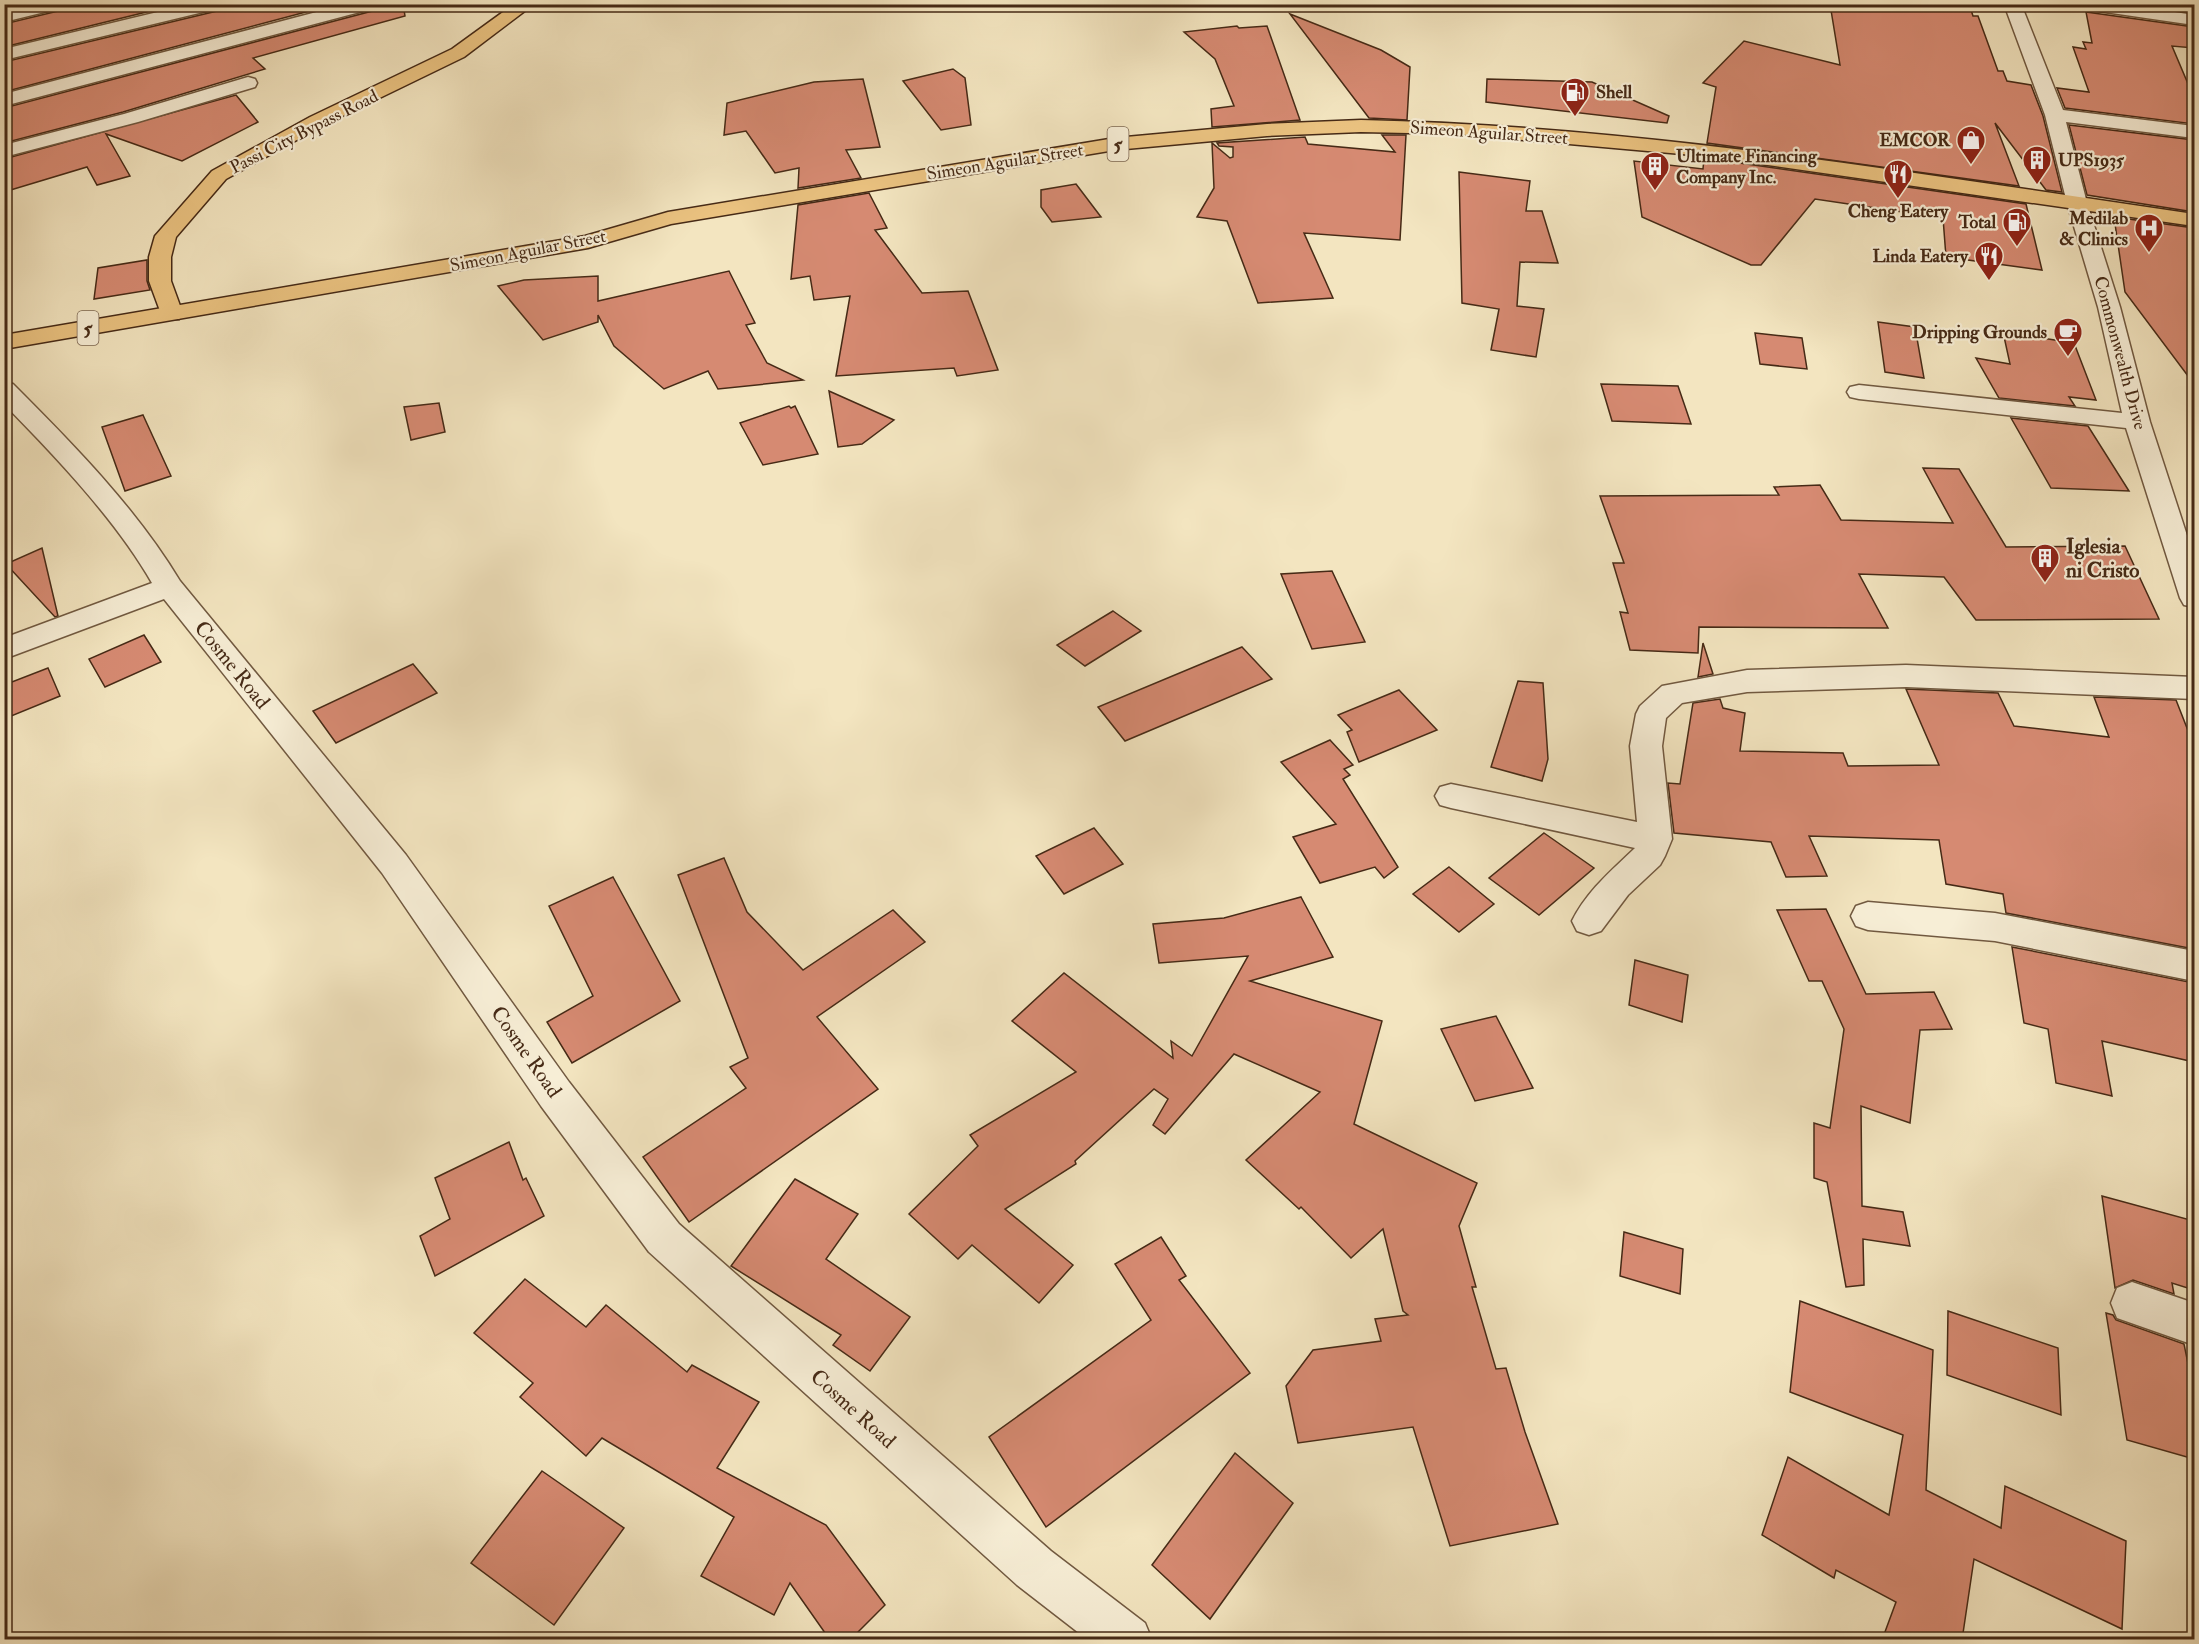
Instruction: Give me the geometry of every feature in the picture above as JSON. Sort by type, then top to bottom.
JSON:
[{"type":"main road","name":"Passi City Bypass Road","points":[[171,314],[160,280],[160,257],[166,236],[219,175],[317,122],[458,53],[526,4]]},
{"type":"main road","name":"Simeon Aguilar Street","points":[[4,342],[588,242],[668,218],[1115,144],[1267,130],[1361,126],[1456,128],[1704,150],[2194,220]]},
{"type":"street","points":[[4,17],[56,4]]},
{"type":"street","points":[[4,55],[214,4]]},
{"type":"street","points":[[4,100],[369,4]]},
{"type":"street","name":"Commonwealth Drive","points":[[2012,4],[2055,115],[2077,203],[2109,307],[2137,422],[2194,598]]},
{"type":"street","points":[[2084,4],[2194,20]]},
{"type":"street","points":[[4,151],[131,118],[248,83]]},
{"type":"street","points":[[2055,115],[2194,132]]},
{"type":"street","name":"Cosme Road","points":[[4,389],[47,433],[146,548],[169,587],[394,864],[555,1094],[664,1238],[1034,1568],[1128,1640]]},
{"type":"street","points":[[1859,392],[2137,422]]},
{"type":"street","points":[[4,649],[169,587]]},
{"type":"street","points":[[1589,921],[1616,885],[1648,856],[1655,839],[1646,746],[1651,714],[1674,694],[1747,681],[1906,676],[2194,688]]},
{"type":"street","points":[[1451,796],[1655,839]]},
{"type":"street","points":[[1868,916],[1995,927],[2194,966]]},
{"type":"street","points":[[2132,1303],[2194,1324]]},
{"type":"building","points":[[65,4],[179,4],[4,47],[4,24],[62,10]]},
{"type":"building","points":[[224,4],[336,4],[4,92],[4,62],[221,10]]},
{"type":"building","points":[[379,4],[403,4],[405,16],[253,58],[265,69],[123,112],[4,143],[4,108],[376,10]]},
{"type":"building","points":[[1830,4],[1969,4],[1973,16],[1978,16],[1998,71],[2003,71],[2007,81],[2031,85],[2043,116],[2062,192],[2046,190],[1995,123],[2019,186],[1707,143],[1716,87],[1703,83],[1744,41],[1840,65]]},
{"type":"building","points":[[2141,4],[2194,4],[2194,13]]},
{"type":"building","points":[[2086,12],[2194,27],[2194,48],[2172,46],[2194,98],[2194,124],[2065,108],[2057,88],[2089,92],[2073,47],[2086,49],[2083,42],[2092,43]]},
{"type":"building","points":[[1290,14],[1381,50],[1410,67],[1407,120],[1369,118]]},
{"type":"building","points":[[1237,26],[1239,28],[1267,26],[1300,120],[1212,127],[1211,109],[1234,106],[1215,59],[1184,32]]},
{"type":"building","points":[[953,69],[965,78],[971,125],[941,130],[903,81]]},
{"type":"building","points":[[863,79],[880,147],[846,150],[861,178],[798,188],[799,168],[775,173],[746,131],[724,135],[727,103],[814,82]]},
{"type":"building","points":[[1487,79],[1592,82],[1669,116],[1667,123],[1486,102]]},
{"type":"building","points":[[236,95],[258,122],[182,161],[106,134],[130,176],[97,185],[87,167],[4,192],[4,159]]},
{"type":"building","points":[[2069,125],[2194,140],[2194,212],[2087,195]]},
{"type":"building","points":[[1382,135],[1406,135],[1400,240],[1304,233],[1333,298],[1258,303],[1227,221],[1197,217],[1214,188],[1212,143],[1230,158],[1233,157],[1233,147],[1219,146],[1217,143],[1305,137],[1308,144],[1395,152]]},
{"type":"building","points":[[1704,158],[2026,204],[2042,270],[1946,257],[1943,218],[1815,199],[1761,265],[1751,265],[1642,217],[1634,161],[1703,169]]},
{"type":"building","points":[[1459,172],[1530,181],[1526,211],[1542,211],[1558,263],[1520,262],[1517,306],[1544,309],[1536,357],[1491,350],[1499,309],[1462,303]]},
{"type":"building","points":[[1076,184],[1101,217],[1052,222],[1041,207],[1041,190]]},
{"type":"building","points":[[869,193],[887,228],[875,230],[922,293],[968,291],[998,370],[957,376],[954,368],[836,376],[850,296],[814,300],[810,276],[791,279],[798,205]]},
{"type":"building","points":[[2114,217],[2194,228],[2194,384],[2125,292]]},
{"type":"building","points":[[147,260],[147,281],[150,290],[94,299],[98,268]]},
{"type":"building","points":[[729,271],[755,323],[746,325],[767,363],[803,380],[718,389],[708,371],[664,389],[614,346],[598,315],[598,322],[543,340],[498,286],[524,280],[598,276],[598,301]]},
{"type":"building","points":[[1878,322],[1915,327],[1924,378],[1885,372]]},
{"type":"building","points":[[2003,332],[2074,343],[2096,400],[2069,397],[2075,406],[1999,398],[1976,358],[2010,364]]},
{"type":"building","points":[[1755,333],[1802,338],[1807,369],[1760,364]]},
{"type":"building","points":[[1601,384],[1678,386],[1691,424],[1612,421]]},
{"type":"building","points":[[829,391],[894,420],[862,444],[838,447]]},
{"type":"building","points":[[439,403],[445,432],[411,440],[404,407]]},
{"type":"building","points":[[789,406],[791,408],[795,406],[818,454],[763,465],[740,423]]},
{"type":"building","points":[[143,415],[171,476],[125,491],[102,427]]},
{"type":"building","points":[[2011,418],[2088,426],[2129,491],[2051,488]]},
{"type":"building","points":[[1923,468],[1959,469],[2006,547],[2125,546],[2159,619],[1976,620],[1944,577],[1859,574],[1888,628],[1699,627],[1698,653],[1630,650],[1620,612],[1628,613],[1613,563],[1624,563],[1600,496],[1779,495],[1774,487],[1820,485],[1841,520],[1953,523]]},
{"type":"building","points":[[42,548],[58,616],[55,617],[6,564]]},
{"type":"building","points":[[1332,571],[1365,642],[1312,649],[1281,574]]},
{"type":"building","points":[[1113,611],[1141,631],[1085,666],[1057,645]]},
{"type":"building","points":[[144,635],[161,662],[105,687],[89,659]]},
{"type":"building","points":[[1703,643],[1713,674],[1698,677]]},
{"type":"building","points":[[1242,647],[1272,679],[1125,741],[1098,707]]},
{"type":"building","points":[[413,664],[437,693],[336,743],[313,711]]},
{"type":"building","points":[[48,668],[60,696],[4,719],[4,685]]},
{"type":"building","points":[[1518,681],[1543,683],[1548,759],[1542,781],[1491,767]]},
{"type":"building","points":[[1906,689],[1998,693],[2014,726],[2109,737],[2094,697],[2176,700],[2194,746],[2194,949],[2006,913],[2003,894],[1946,884],[1939,840],[1809,836],[1827,876],[1786,877],[1771,842],[1674,833],[1668,783],[1680,784],[1693,703],[1720,699],[1723,708],[1745,713],[1740,751],[1843,753],[1848,766],[1939,765]]},
{"type":"building","points":[[1399,690],[1437,730],[1359,762],[1347,732],[1352,730],[1338,715]]},
{"type":"building","points":[[1330,740],[1353,765],[1344,769],[1350,775],[1343,779],[1398,867],[1384,878],[1375,867],[1320,883],[1293,837],[1336,824],[1281,762]]},
{"type":"building","points":[[1094,828],[1123,864],[1064,894],[1036,856]]},
{"type":"building","points":[[1544,833],[1594,868],[1539,915],[1489,878]]},
{"type":"building","points":[[724,858],[747,912],[803,970],[893,910],[925,942],[817,1017],[878,1089],[689,1222],[643,1157],[746,1088],[730,1067],[748,1058],[678,875]]},
{"type":"building","points":[[1449,867],[1494,904],[1459,932],[1413,894]]},
{"type":"building","points":[[613,877],[680,1001],[572,1063],[547,1022],[593,996],[549,906]]},
{"type":"building","points":[[1301,897],[1333,957],[1250,981],[1382,1021],[1354,1124],[1477,1183],[1459,1226],[1476,1287],[1472,1287],[1496,1369],[1506,1368],[1525,1432],[1558,1524],[1450,1546],[1413,1427],[1298,1443],[1286,1386],[1313,1350],[1381,1341],[1375,1319],[1408,1315],[1403,1311],[1383,1229],[1351,1258],[1301,1207],[1299,1209],[1246,1160],[1320,1092],[1234,1054],[1165,1134],[1153,1125],[1168,1099],[1154,1089],[1075,1161],[1076,1164],[1005,1209],[1073,1265],[1039,1303],[972,1245],[958,1259],[909,1214],[978,1146],[970,1135],[1076,1072],[1012,1021],[1064,973],[1173,1058],[1171,1041],[1192,1056],[1248,956],[1159,963],[1153,924],[1224,918]]},
{"type":"building","points":[[1826,909],[1866,994],[1934,992],[1952,1029],[1920,1030],[1910,1123],[1861,1106],[1862,1206],[1903,1212],[1910,1246],[1863,1239],[1864,1285],[1846,1287],[1827,1182],[1814,1178],[1814,1123],[1830,1128],[1844,1029],[1822,981],[1809,981],[1777,910]]},
{"type":"building","points":[[2012,947],[2194,983],[2194,1062],[2102,1041],[2112,1096],[2056,1083],[2048,1029],[2024,1023]]},
{"type":"building","points":[[1635,960],[1688,975],[1682,1022],[1629,1005]]},
{"type":"building","points":[[1496,1016],[1533,1088],[1475,1101],[1441,1029]]},
{"type":"building","points":[[509,1142],[523,1180],[526,1178],[544,1216],[435,1276],[420,1236],[450,1219],[435,1178]]},
{"type":"building","points":[[795,1179],[858,1214],[826,1259],[910,1317],[870,1371],[833,1345],[841,1335],[731,1266]]},
{"type":"building","points":[[2102,1196],[2194,1221],[2194,1290],[2172,1283],[2174,1294],[2133,1280],[2115,1288]]},
{"type":"building","points":[[1624,1232],[1683,1249],[1680,1294],[1620,1276]]},
{"type":"building","points":[[1161,1237],[1186,1276],[1179,1280],[1250,1373],[1046,1527],[989,1437],[1151,1320],[1115,1264]]},
{"type":"building","points":[[525,1279],[586,1327],[606,1305],[687,1372],[692,1365],[759,1402],[717,1468],[826,1525],[885,1605],[850,1640],[830,1640],[790,1583],[774,1615],[701,1576],[734,1517],[602,1438],[586,1456],[520,1397],[533,1383],[474,1333]]},
{"type":"building","points":[[1800,1301],[1933,1350],[1926,1490],[2001,1528],[2005,1486],[2126,1541],[2122,1629],[1974,1559],[1962,1640],[1882,1640],[1896,1602],[1836,1570],[1834,1578],[1762,1535],[1788,1457],[1889,1515],[1903,1435],[1790,1392]]},
{"type":"building","points":[[1948,1311],[2058,1348],[2061,1415],[1947,1375]]},
{"type":"building","points":[[2106,1313],[2113,1315],[2116,1320],[2184,1344],[2194,1393],[2194,1459],[2127,1440]]},
{"type":"building","points":[[1235,1453],[1293,1503],[1210,1619],[1152,1565]]},
{"type":"building","points":[[542,1471],[624,1528],[554,1625],[471,1563]]},
{"type":"place","name":"Shell","points":[[1575,118]]},
{"type":"place","name":"EMCOR","points":[[1971,166]]},
{"type":"place","name":"UPS1935","points":[[2037,186]]},
{"type":"place","name":"Ultimate Financing Company Inc.","points":[[1655,192]]},
{"type":"place","name":"Cheng Eatery","points":[[1898,200]]},
{"type":"place","name":"Total","points":[[2017,248]]},
{"type":"place","name":"Medilab & Clinics","points":[[2149,254]]},
{"type":"place","name":"Linda Eatery","points":[[1989,282]]},
{"type":"place","name":"Dripping Grounds","points":[[2068,358]]},
{"type":"place","name":"Iglesia ni Cristo","points":[[2045,584]]}]
